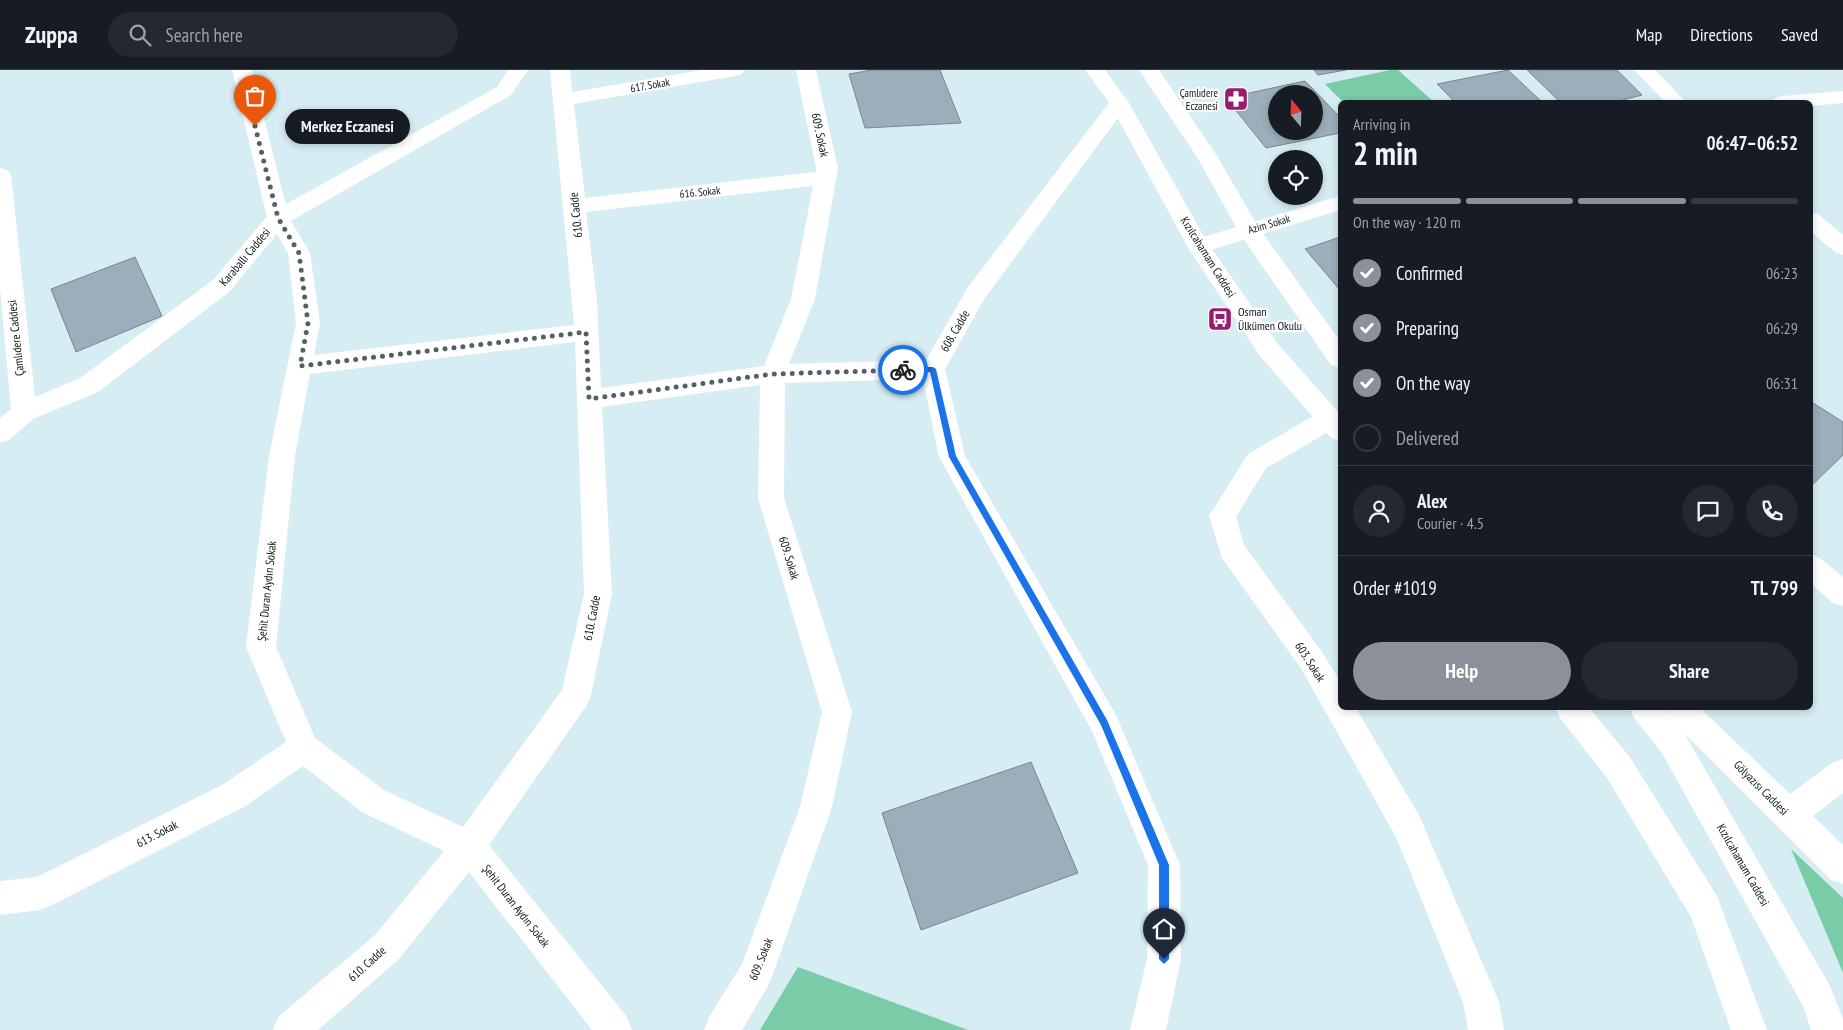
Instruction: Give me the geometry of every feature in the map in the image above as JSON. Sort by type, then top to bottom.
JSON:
[{"type":"street","name":"Şehit Duran Aydın Sokak","points":[[243,70],[278,218],[299,253],[308,323],[282,456],[261,647],[304,748],[373,801],[469,846],[614,1030]]},
{"type":"street","name":"Karaballı Caddesi","points":[[0,433],[24,412],[89,385],[221,286],[278,218],[504,91],[518,70]]},
{"type":"street","name":"610. Cadde","points":[[292,1030],[387,946],[469,846],[576,695],[598,594],[585,300],[560,70]]},
{"type":"street","name":"617. Sokak","points":[[564,100],[735,70]]},
{"type":"street","name":"609. Sokak","points":[[722,1030],[756,974],[816,807],[837,712],[771,498],[772,374],[803,298],[827,168],[806,70]]},
{"type":"street","name":"Kızılcahamam Caddesi","points":[[1095,70],[1119,103],[1198,246],[1269,350],[1335,425]]},
{"type":"street","points":[[1149,70],[1207,156],[1248,229],[1338,356]]},
{"type":"street","points":[[1644,70],[1674,100]]},
{"type":"street","points":[[1812,100],[1843,98]]},
{"type":"street","name":"608. Cadde","points":[[933,369],[976,293],[1119,103]]},
{"type":"street","name":"Çamlıdere Caddesi","points":[[0,175],[9,356],[24,412]]},
{"type":"street","name":"616. Sokak","points":[[575,206],[825,178]]},
{"type":"street","name":"Azim Sokak","points":[[1198,246],[1248,229],[1338,204]]},
{"type":"street","points":[[1813,222],[1843,247]]},
{"type":"street","points":[[300,366],[586,332]]},
{"type":"street","points":[[589,399],[772,374],[933,369],[952,457],[1104,723],[1164,865],[1164,959],[1148,1030]]},
{"type":"street","name":"603. Sokak","points":[[1335,425],[1257,461],[1222,516],[1232,550],[1312,661],[1338,706]]},
{"type":"street","points":[[1813,569],[1843,594]]},
{"type":"street","name":"603. Sokak","points":[[1341,710],[1408,826],[1481,1002],[1486,1030]]},
{"type":"street","points":[[1574,710],[1618,767],[1705,908],[1750,1030]]},
{"type":"street","name":"Kızılcahamam Caddesi","points":[[1647,710],[1673,743],[1818,998],[1829,1030]]},
{"type":"street","name":"Gölyazısı Caddesi","points":[[1682,710],[1843,868]]},
{"type":"street","name":"613. Sokak","points":[[0,898],[40,894],[233,796],[304,748]]},
{"type":"street","points":[[1788,815],[1843,774]]},
{"type":"green space","points":[[1390,70],[1398,70],[1432,100],[1341,100],[1325,84]]},
{"type":"green space","points":[[1791,849],[1843,898],[1843,973]]},
{"type":"green space","points":[[798,967],[968,1030],[760,1030]]},
{"type":"building","points":[[872,70],[940,70],[961,123],[865,128],[849,74]]},
{"type":"building","points":[[1314,70],[1346,70],[1318,75]]},
{"type":"building","points":[[1508,70],[1540,100],[1453,100],[1437,84]]},
{"type":"building","points":[[1527,70],[1617,70],[1642,95],[1623,100],[1558,100]]},
{"type":"building","points":[[1305,81],[1309,85],[1286,85]]},
{"type":"building","points":[[1268,89],[1268,140],[1305,140],[1266,148],[1226,98]]},
{"type":"building","points":[[1323,100],[1338,115],[1338,133],[1323,136]]},
{"type":"building","points":[[1338,238],[1338,288],[1305,249]]},
{"type":"building","points":[[135,257],[162,316],[76,352],[51,289]]},
{"type":"building","points":[[1813,403],[1843,422],[1843,455],[1813,484]]},
{"type":"building","points":[[1031,762],[1078,873],[921,930],[882,813]]},
{"type":"way so far","points":[[255,126],[278,218],[299,253],[308,323],[300,366],[586,332],[589,399],[772,374],[903,370]]},
{"type":"place","name":"Çamlıdere Eczanesi","points":[[1236,99]]},
{"type":"place","name":"Merkez Eczanesi","points":[[255,126]]},
{"type":"place","name":"Osman Ülkümen Okulu","points":[[1220,319]]},
{"type":"route","points":[[903,370],[933,369],[952,457],[1104,723],[1164,865],[1164,959]]}]
